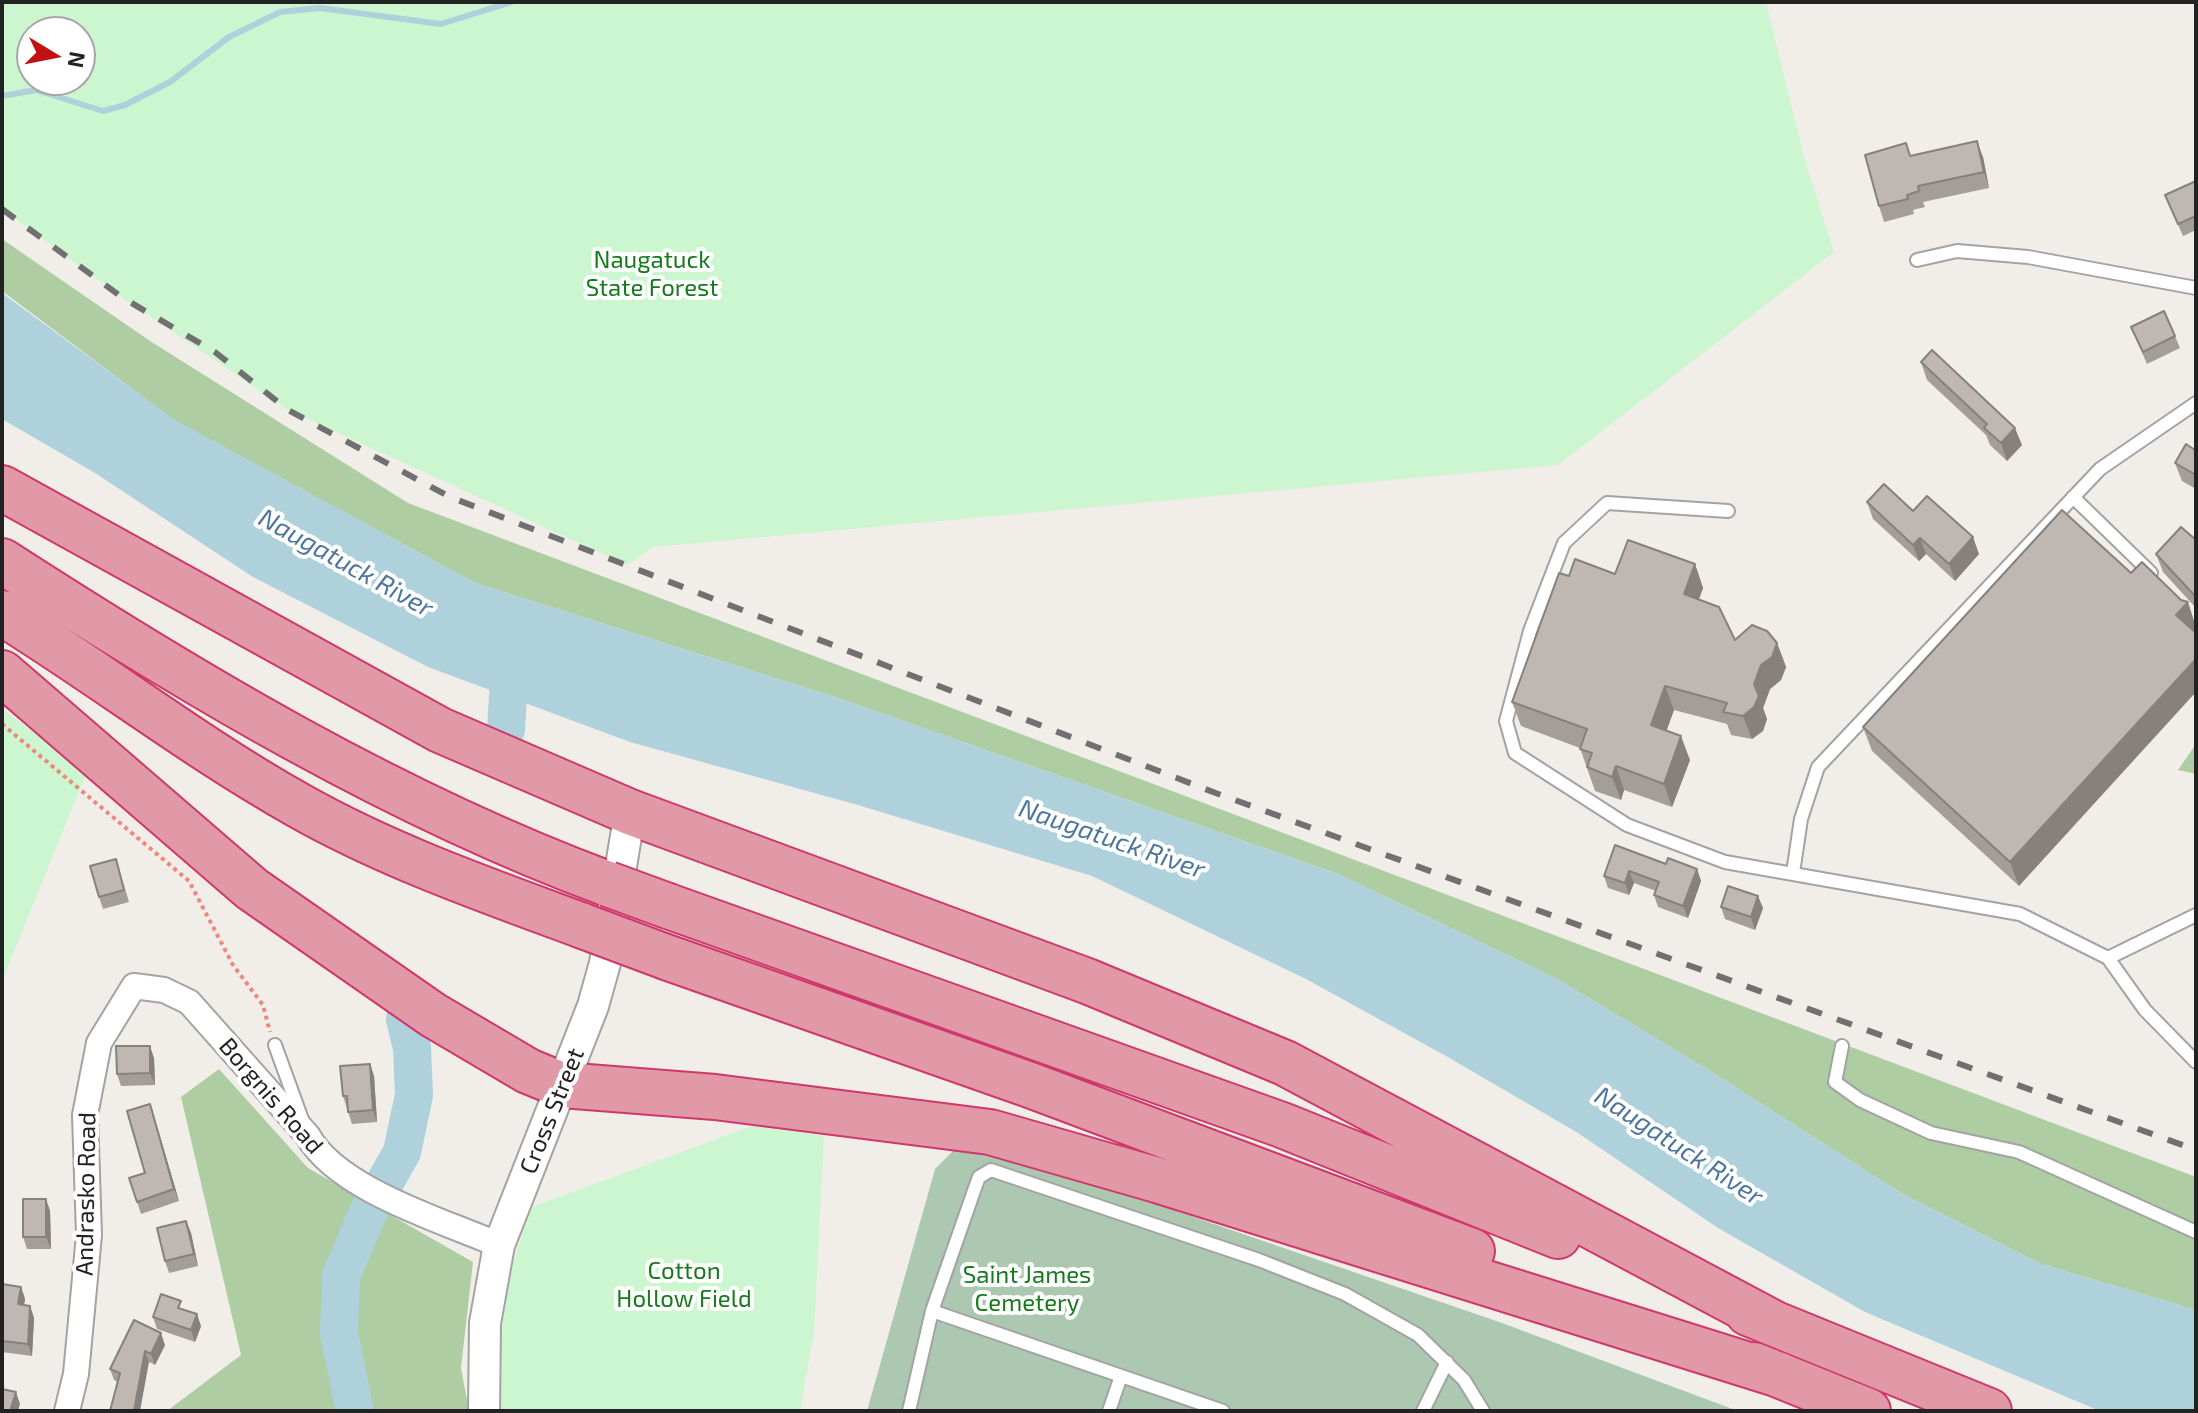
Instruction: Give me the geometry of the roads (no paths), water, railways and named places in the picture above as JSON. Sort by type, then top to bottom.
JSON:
[{"type":"highway","points":[[2,488],[440,730],[630,812],[1087,981],[1285,1063],[1775,1324]]},
{"type":"highway","points":[[2,561],[169,669],[375,779],[558,865],[1282,1125],[1989,1411]]},
{"type":"highway","points":[[2,613],[179,732],[299,805],[408,860],[666,957],[1044,1090],[1391,1218],[1868,1411]]},
{"type":"highway","points":[[2,673],[252,889],[433,1015],[528,1071],[562,1085],[715,1097],[990,1132],[1157,1180],[1780,1375]]},
{"type":"street","name":"Cross Street","points":[[484,1411],[485,1323],[499,1245],[562,1085],[605,963],[630,812]]},
{"type":"street","name":"Borgnis Road","points":[[134,986],[164,990],[189,1002],[308,1136],[316,1150],[362,1184],[499,1245]]},
{"type":"street","name":"Andrasko Road","points":[[67,1411],[76,1374],[89,1235],[85,1115],[99,1043],[134,986]]},
{"type":"lane","points":[[1917,260],[1957,251],[2028,257],[2196,288]]},
{"type":"lane","points":[[1793,873],[1801,819],[1818,767],[2100,469],[2196,403]]},
{"type":"lane","points":[[2073,497],[2162,584]]},
{"type":"lane","points":[[1728,511],[1607,503],[1564,543],[1530,631],[1506,721],[1515,753],[1627,825],[1725,862],[2020,914],[2108,958],[2145,1010],[2196,1062]]},
{"type":"lane","points":[[2108,958],[2196,915]]},
{"type":"lane","points":[[275,1045],[308,1136]]},
{"type":"lane","points":[[1842,1046],[1835,1082],[1860,1100],[1931,1133],[2019,1152],[2196,1232]]},
{"type":"lane","points":[[909,1411],[932,1311],[979,1177],[998,1170],[1259,1260],[1345,1294],[1418,1335],[1447,1362],[1483,1411]]},
{"type":"lane","points":[[932,1311],[1223,1411]]},
{"type":"lane","points":[[1423,1411],[1447,1362]]},
{"type":"lane","points":[[1109,1411],[1121,1376]]},
{"type":"water","name":"Naugatuck River","points":[[2,293],[175,420],[475,583],[838,698],[1338,874],[1557,979],[1710,1071],[1904,1195],[2041,1264],[2196,1310],[2196,1411],[2100,1411],[1865,1312],[1718,1228],[1578,1133],[1446,1056],[1306,979],[1092,876],[858,805],[630,742],[428,667],[253,577],[95,473],[2,419]]},
{"type":"waterway","points":[[2,96],[36,90],[103,111],[125,105],[170,82],[229,37],[280,12],[320,8],[441,24],[512,2]]},
{"type":"waterway","points":[[506,730],[511,645]]},
{"type":"waterway","points":[[355,1411],[339,1334],[341,1276],[368,1212],[402,1152],[414,1095],[412,1048],[405,1019]]},
{"type":"railway","points":[[2,209],[123,298],[215,352],[288,410],[450,497],[1213,792],[2196,1150]]},
{"type":"park label","name":"Naugatuck State Forest","points":[[652,274]]},
{"type":"park label","name":"Cotton Hollow Field","points":[[684,1285]]},
{"type":"park label","name":"Saint James Cemetery","points":[[1027,1289]]}]
